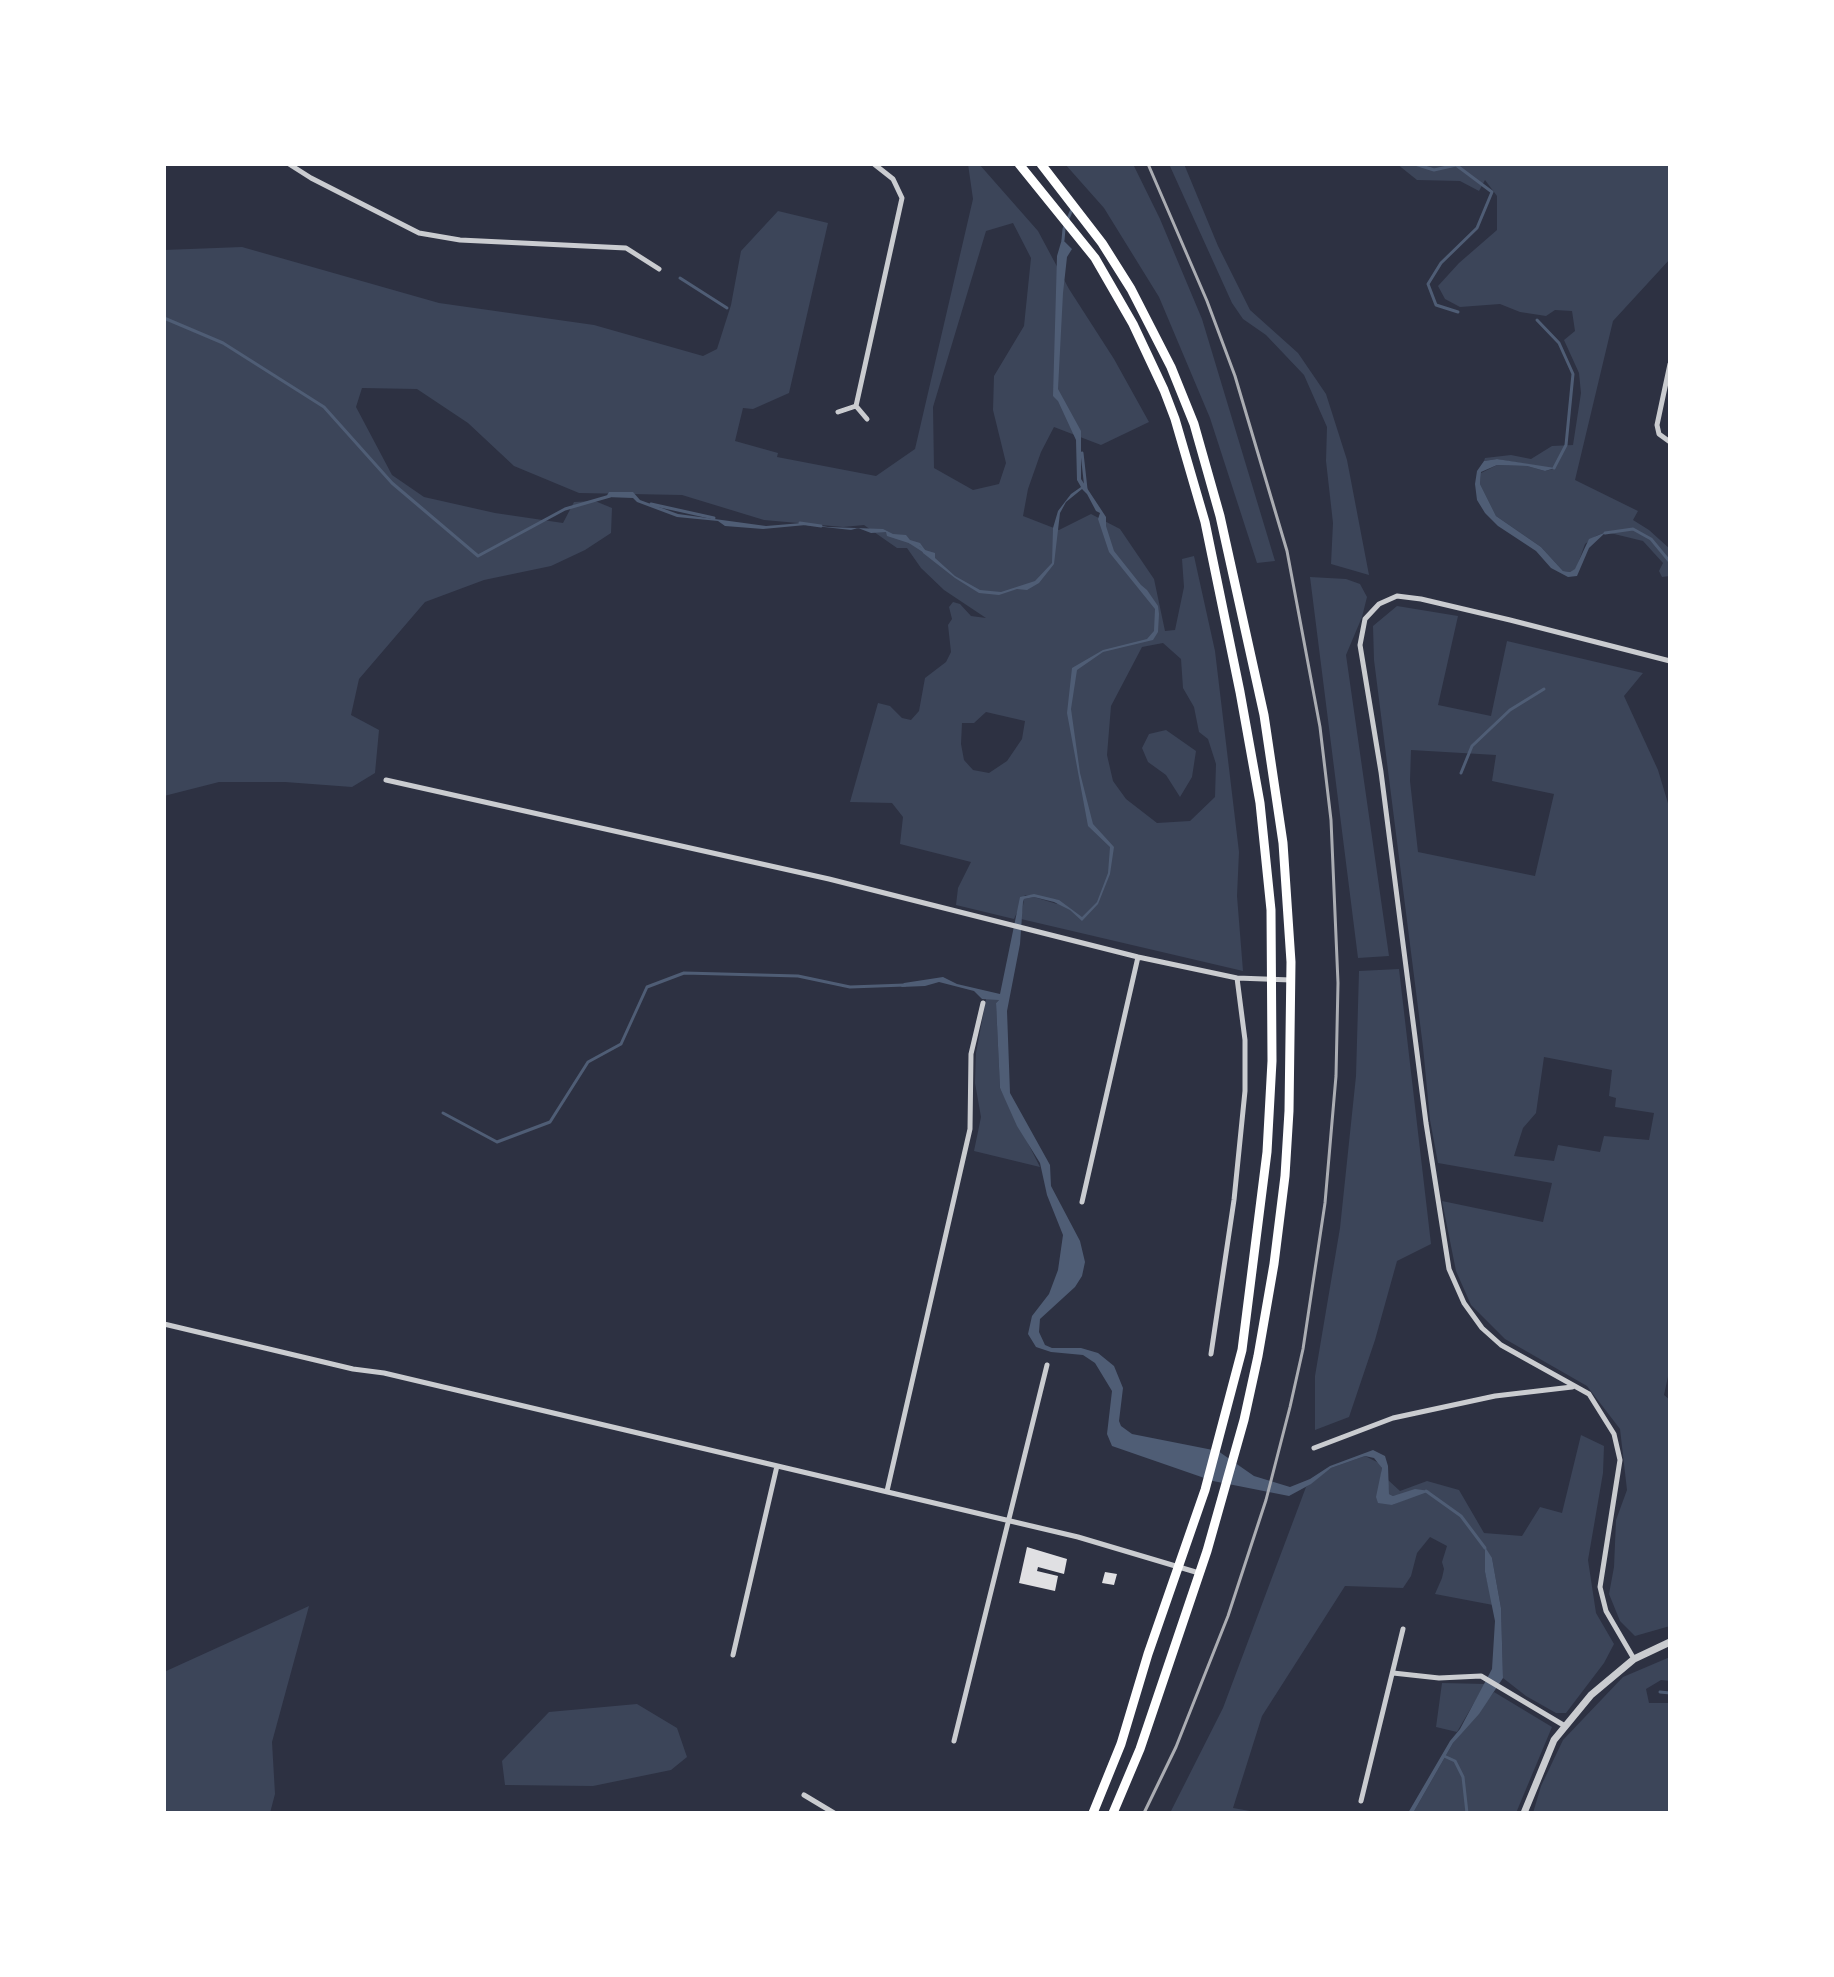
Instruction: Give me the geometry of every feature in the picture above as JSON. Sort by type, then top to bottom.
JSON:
[{"type":"main road","points":[[1019,164],[1095,258],[1133,324],[1164,390],[1202,509],[1240,692],[1260,803],[1271,910],[1267,1152],[1242,1350],[1205,1490],[1148,1654],[1121,1744],[1093,1813]]},
{"type":"main road","points":[[1041,164],[1102,243],[1144,312],[1194,424],[1211,480],[1268,740],[1283,843],[1292,980],[1288,1133],[1280,1219],[1263,1334],[1238,1446],[1199,1573],[1140,1749],[1113,1813]]},
{"type":"street","points":[[289,164],[419,233],[460,240],[626,248],[659,269]]},
{"type":"street","points":[[856,406],[902,198],[893,179],[874,164]]},
{"type":"street","points":[[1670,364],[1657,425],[1659,434],[1670,442]]},
{"type":"street","points":[[838,412],[856,406]]},
{"type":"street","points":[[856,406],[867,419]]},
{"type":"street","points":[[1634,1659],[1606,1611],[1600,1587],[1620,1460],[1614,1434],[1589,1394],[1501,1345],[1482,1328],[1464,1303],[1449,1269],[1428,1138],[1381,772],[1360,645],[1365,619],[1379,604],[1397,596],[1510,620],[1670,661]]},
{"type":"street","points":[[386,780],[829,879],[1138,957],[1237,978],[1292,980]]},
{"type":"street","points":[[1082,1202],[1138,957]]},
{"type":"street","points":[[1211,1354],[1234,1200],[1245,1091],[1245,1040],[1237,978]]},
{"type":"street","points":[[887,1491],[970,1129],[971,1054],[983,1003]]},
{"type":"street","points":[[164,1324],[887,1491],[1078,1537],[1199,1573]]},
{"type":"street","points":[[954,1741],[1047,1365]]},
{"type":"street","points":[[1314,1448],[1393,1418],[1495,1396],[1576,1386]]},
{"type":"street","points":[[733,1655],[777,1466]]},
{"type":"street","points":[[1361,1801],[1403,1629]]},
{"type":"street","points":[[1524,1813],[1554,1740],[1565,1726],[1597,1689],[1634,1659],[1670,1642]]},
{"type":"street","points":[[1393,1673],[1439,1678],[1481,1676],[1565,1726]]},
{"type":"street","points":[[804,1795],[834,1813]]},
{"type":"shaded area","points":[[968,164],[979,164],[1038,231],[1149,422],[1101,445],[1054,427],[1028,489],[1023,516],[1059,530],[1091,514],[1120,529],[1154,579],[1165,631],[1175,630],[1184,587],[1182,559],[1194,556],[1215,651],[1239,852],[1237,896],[1243,971],[1021,919],[1024,899],[1034,897],[1057,904],[1058,900],[1025,895],[1014,919],[956,905],[958,888],[971,862],[900,844],[903,817],[892,803],[850,802],[878,703],[890,706],[902,718],[911,720],[919,711],[925,678],[946,662],[951,652],[948,625],[952,619],[949,607],[953,602],[960,604],[971,616],[986,618],[944,590],[921,568],[907,548],[897,548],[864,525],[843,527],[764,520],[682,495],[579,493],[514,466],[468,423],[417,389],[362,388],[356,407],[392,475],[424,497],[495,513],[563,523],[574,502],[595,501],[612,508],[611,533],[551,566],[484,580],[425,602],[359,679],[351,715],[379,730],[375,773],[352,787],[285,782],[219,782],[164,796],[164,250],[242,247],[439,303],[594,325],[703,356],[717,349],[731,305],[741,251],[778,211],[828,223],[789,393],[753,409],[743,408],[735,441],[778,453],[777,457],[876,476],[915,449],[973,199]],"holes":[[[1013,223],[1031,258],[1024,326],[994,376],[993,410],[1006,463],[999,484],[973,490],[934,468],[933,407],[986,231]],[[1163,643],[1181,659],[1183,688],[1194,707],[1199,732],[1208,739],[1216,764],[1215,797],[1190,821],[1157,823],[1126,799],[1113,781],[1107,755],[1111,706],[1142,647]],[[986,712],[1025,721],[1022,739],[1007,761],[989,773],[973,770],[964,760],[962,723],[974,723]]]},
{"type":"shaded area","points":[[1065,164],[1133,164],[1202,319],[1275,561],[1257,563],[1210,418],[1159,297],[1104,208]]},
{"type":"shaded area","points":[[1169,164],[1184,164],[1218,246],[1250,310],[1298,353],[1326,394],[1347,460],[1369,575],[1331,564],[1333,523],[1326,461],[1327,427],[1304,375],[1266,335],[1243,319],[1232,303]]},
{"type":"shaded area","points":[[1397,164],[1670,164],[1670,259],[1613,321],[1575,480],[1638,511],[1633,520],[1670,549],[1670,576],[1662,577],[1659,571],[1663,563],[1643,541],[1606,532],[1585,544],[1576,569],[1563,571],[1541,547],[1496,516],[1480,484],[1481,473],[1497,465],[1527,466],[1545,471],[1553,469],[1497,459],[1484,461],[1485,458],[1511,455],[1531,459],[1552,446],[1573,445],[1581,393],[1579,373],[1564,340],[1575,331],[1572,311],[1555,310],[1546,316],[1520,312],[1500,304],[1460,307],[1445,299],[1438,286],[1497,230],[1497,196],[1485,180],[1479,191],[1460,181],[1417,180]]},
{"type":"shaded area","points":[[1062,239],[1072,249],[1067,257],[1063,293],[1058,389],[1081,431],[1081,479],[1106,517],[1114,551],[1147,590],[1158,606],[1159,614],[1158,632],[1153,640],[1103,652],[1077,670],[1071,709],[1080,773],[1093,824],[1114,847],[1110,874],[1098,904],[1082,921],[1054,902],[1034,897],[1023,902],[1020,944],[1007,1011],[1010,1093],[1050,1165],[1051,1186],[1080,1241],[1085,1262],[1082,1276],[1075,1287],[1040,1319],[1039,1332],[1045,1345],[1052,1348],[1081,1348],[1098,1353],[1114,1366],[1123,1388],[1119,1421],[1132,1434],[1218,1451],[1254,1476],[1290,1487],[1330,1466],[1373,1450],[1385,1456],[1389,1494],[1393,1496],[1415,1489],[1430,1491],[1392,1505],[1378,1503],[1376,1497],[1382,1468],[1374,1458],[1365,1456],[1331,1468],[1289,1496],[1213,1481],[1112,1446],[1107,1434],[1112,1391],[1095,1363],[1083,1355],[1051,1352],[1036,1347],[1028,1334],[1032,1316],[1049,1294],[1058,1270],[1063,1235],[1047,1195],[1040,1163],[1017,1126],[1000,1088],[996,1003],[999,1000],[982,999],[974,991],[939,982],[901,987],[904,983],[943,977],[957,984],[1000,994],[1020,897],[1034,894],[1059,900],[1082,917],[1097,902],[1108,873],[1110,847],[1088,826],[1067,713],[1072,668],[1103,650],[1147,639],[1154,631],[1155,609],[1109,552],[1098,519],[1100,513],[1082,489],[1066,502],[1060,513],[1054,564],[1039,583],[1027,590],[1017,589],[999,595],[979,593],[955,578],[923,553],[921,547],[887,536],[886,532],[871,533],[858,528],[883,529],[906,535],[925,550],[935,553],[935,558],[955,576],[980,590],[1001,592],[1035,581],[1052,563],[1053,528],[1058,511],[1071,494],[1081,487],[1077,480],[1076,440],[1053,396],[1057,256]]},
{"type":"shaded area","points":[[1497,459],[1555,468],[1545,471],[1527,466],[1497,465],[1481,472],[1480,484],[1496,516],[1541,547],[1563,571],[1575,569],[1589,539],[1606,532],[1589,548],[1577,576],[1568,577],[1551,568],[1536,551],[1498,526],[1485,513],[1477,500],[1477,471],[1484,461]]},
{"type":"shaded area","points":[[609,492],[633,492],[640,500],[678,514],[766,526],[802,523],[858,528],[806,525],[763,529],[725,526],[718,521],[677,517],[633,498],[606,497]]},
{"type":"shaded area","points":[[1310,577],[1346,579],[1360,584],[1367,597],[1346,655],[1389,956],[1358,958]]},
{"type":"shaded area","points":[[1397,606],[1458,616],[1438,705],[1491,716],[1507,641],[1643,673],[1624,696],[1658,770],[1670,810],[1670,1367],[1664,1395],[1670,1400],[1670,1626],[1635,1636],[1620,1621],[1609,1594],[1614,1567],[1616,1520],[1627,1490],[1620,1429],[1587,1386],[1505,1339],[1471,1305],[1456,1271],[1442,1201],[1543,1222],[1552,1183],[1438,1163],[1430,1120],[1374,660],[1373,626]],"holes":[[[1411,750],[1496,755],[1492,781],[1554,794],[1535,876],[1418,852],[1410,781]],[[1544,1057],[1612,1070],[1609,1096],[1616,1098],[1615,1107],[1654,1113],[1649,1140],[1604,1136],[1600,1152],[1558,1145],[1554,1161],[1514,1156],[1523,1128],[1536,1113]]]},
{"type":"shaded area","points":[[1166,730],[1196,751],[1192,777],[1180,797],[1166,775],[1148,762],[1142,748],[1149,734]]},
{"type":"shaded area","points":[[1399,969],[1431,1244],[1397,1261],[1349,1417],[1315,1430],[1315,1376],[1340,1228],[1356,1076],[1359,971]]},
{"type":"shaded area","points":[[987,994],[1001,998],[996,1003],[1000,1088],[1040,1167],[974,1151],[981,1117],[975,1083],[976,1053]]},
{"type":"shaded area","points":[[1581,1435],[1604,1446],[1603,1473],[1588,1560],[1596,1613],[1614,1644],[1604,1663],[1566,1713],[1556,1713],[1503,1678],[1501,1608],[1492,1558],[1486,1562],[1485,1572],[1493,1605],[1435,1594],[1442,1578],[1442,1562],[1447,1546],[1430,1537],[1417,1553],[1411,1576],[1403,1588],[1345,1586],[1262,1716],[1233,1808],[1261,1813],[1170,1813],[1223,1708],[1306,1487],[1331,1468],[1365,1456],[1382,1468],[1380,1482],[1392,1505],[1423,1492],[1393,1496],[1389,1494],[1387,1479],[1400,1491],[1427,1481],[1459,1490],[1484,1533],[1522,1536],[1540,1507],[1562,1513]]},
{"type":"shaded area","points":[[1485,1547],[1492,1558],[1501,1608],[1503,1678],[1479,1714],[1453,1743],[1413,1813],[1408,1813],[1460,1729],[1492,1669],[1495,1621],[1485,1572]]},
{"type":"shaded area","points":[[309,1606],[272,1742],[275,1794],[270,1813],[164,1813],[164,1672]]},
{"type":"shaded area","points":[[1670,1657],[1670,1681],[1661,1680],[1646,1689],[1649,1703],[1670,1703],[1670,1813],[1533,1813],[1541,1786],[1563,1740],[1623,1677]]},
{"type":"shaded area","points":[[1442,1683],[1485,1684],[1457,1732],[1436,1727]]},
{"type":"shaded area","points":[[1494,1692],[1552,1727],[1516,1813],[1413,1813],[1453,1743]]},
{"type":"shaded area","points":[[637,1704],[677,1728],[687,1757],[671,1770],[593,1786],[505,1785],[502,1761],[549,1712]]},
{"type":"building","points":[[1027,1547],[1067,1559],[1064,1574],[1038,1567],[1037,1571],[1058,1576],[1055,1591],[1019,1583]]},
{"type":"building","points":[[1105,1572],[1117,1574],[1114,1585],[1102,1583]]},
{"type":"waterway","points":[[1415,164],[1434,170],[1456,165],[1492,192],[1477,228],[1441,263],[1428,284],[1436,305],[1458,312]]},
{"type":"waterway","points":[[1063,240],[1072,209]]},
{"type":"waterway","points":[[680,278],[727,308]]},
{"type":"waterway","points":[[164,318],[223,343],[324,407],[392,483],[478,556],[565,509],[610,496]]},
{"type":"waterway","points":[[1537,320],[1559,343],[1573,374],[1566,445],[1554,468]]},
{"type":"waterway","points":[[1082,453],[1086,489]]},
{"type":"waterway","points":[[651,504],[714,518]]},
{"type":"waterway","points":[[800,523],[821,526]]},
{"type":"waterway","points":[[1605,533],[1633,529],[1651,539],[1670,562]]},
{"type":"waterway","points":[[910,542],[924,551]]},
{"type":"waterway","points":[[1461,773],[1472,746],[1510,710],[1544,689]]},
{"type":"waterway","points":[[443,1113],[497,1142],[550,1122],[588,1062],[621,1044],[647,987],[684,973],[798,976],[850,987],[905,985]]},
{"type":"waterway","points":[[1426,1491],[1461,1516],[1485,1548]]},
{"type":"waterway","points":[[1660,1692],[1670,1693]]},
{"type":"waterway","points":[[1444,1756],[1455,1761],[1463,1777],[1467,1813]]},
{"type":"railway","points":[[1144,1813],[1176,1747],[1228,1616],[1266,1500],[1290,1407],[1303,1349],[1325,1203],[1336,1076],[1338,983],[1331,820],[1320,727],[1287,551],[1235,376],[1207,301],[1148,164]]}]
